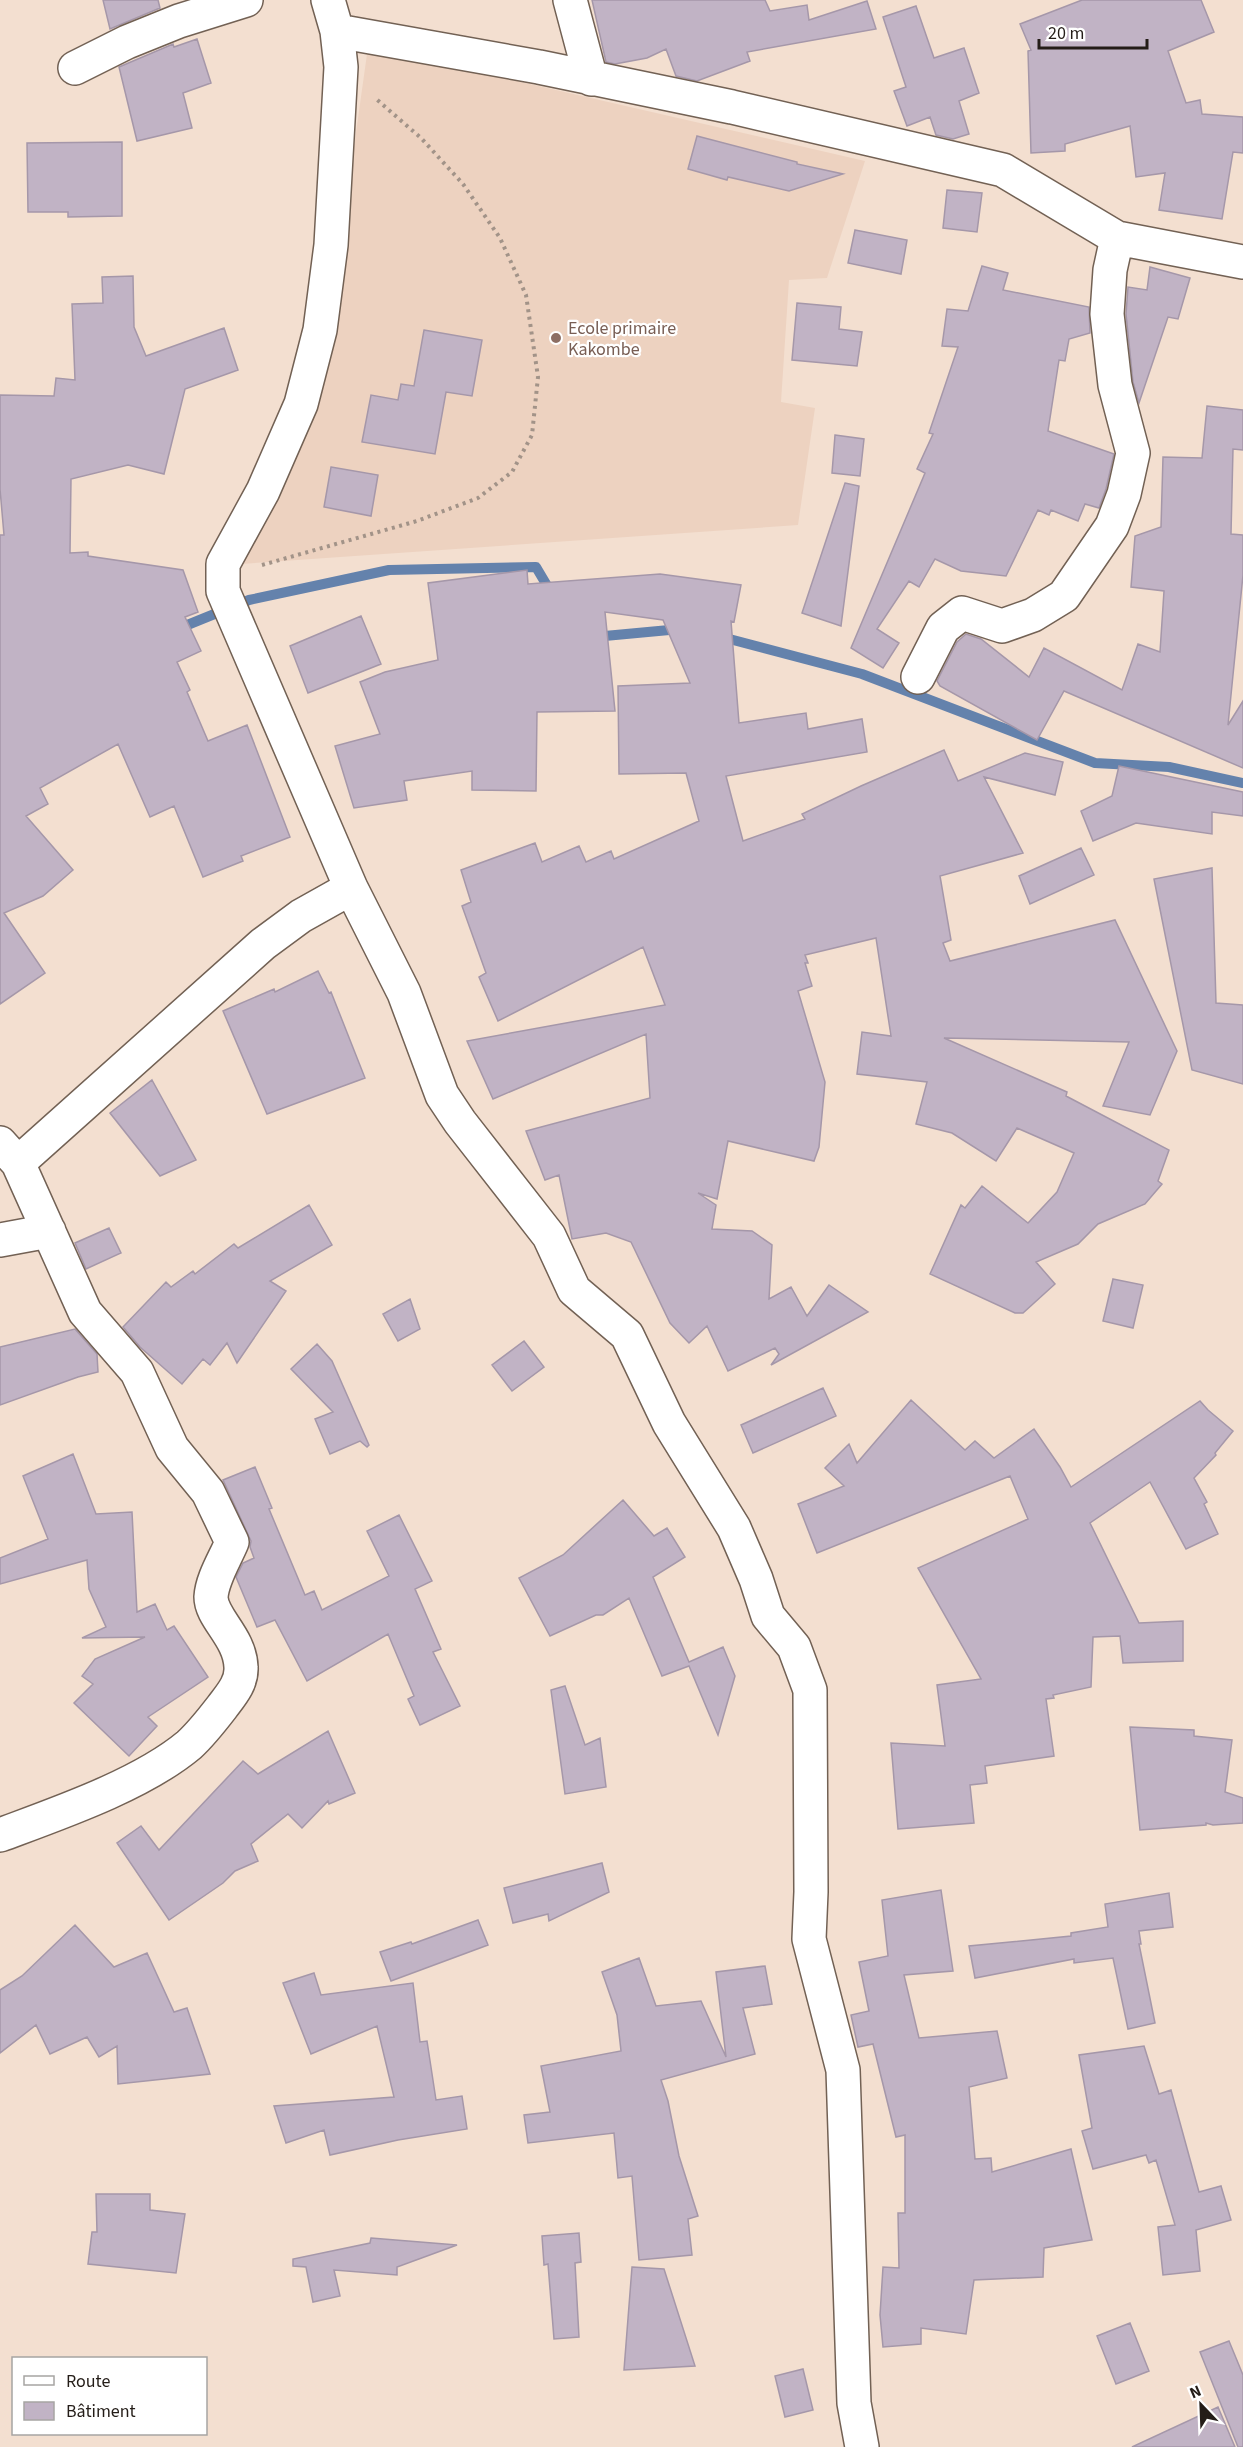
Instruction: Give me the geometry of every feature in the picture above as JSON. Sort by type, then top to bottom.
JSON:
[{"type":"street","points":[[75,68],[179,21],[246,0]]},
{"type":"street","points":[[328,0],[338,31],[341,67],[331,245],[320,330],[301,404],[263,491],[223,564],[222,584],[237,626],[351,888],[405,993],[442,1095],[466,1130],[549,1236],[574,1290],[627,1335],[669,1423],[734,1528],[756,1579],[768,1616],[794,1647],[810,1690],[811,1892],[809,1939],[843,2070],[854,2403],[862,2447]]},
{"type":"street","points":[[570,0],[591,79]]},
{"type":"street","points":[[338,31],[539,67],[732,107],[1003,171],[1117,238],[1243,262]]},
{"type":"street","points":[[918,677],[943,628],[962,613],[1002,626],[1033,615],[1064,596],[1112,526],[1124,494],[1133,453],[1115,384],[1107,314],[1110,270],[1117,238]]},
{"type":"street","points":[[0,1835],[51,1816],[146,1773],[189,1744],[230,1697],[238,1683],[241,1671],[236,1643],[212,1604],[213,1588],[232,1542],[208,1491],[172,1448],[137,1372],[85,1312],[49,1231],[9,1154],[263,944],[301,916],[351,888]]},
{"type":"street","points":[[0,1240],[49,1231]]},
{"type":"path","points":[[222,584],[417,521],[478,498],[512,472],[532,435],[538,377],[526,295],[500,238],[463,184],[435,153],[341,67]]},
{"type":"shaded area","name":"Ecole primaire Kakombe","points":[[368,47],[865,161],[827,278],[789,280],[781,402],[815,408],[798,525],[241,564],[319,396]]},
{"type":"building","points":[[103,0],[158,0],[160,8],[110,29]]},
{"type":"building","points":[[592,0],[765,0],[770,11],[807,5],[809,20],[867,1],[876,29],[747,52],[750,61],[697,81],[676,76],[666,49],[647,58],[615,64],[606,62]]},
{"type":"building","points":[[1082,0],[1201,0],[1214,32],[1168,51],[1186,103],[1200,100],[1202,114],[1243,117],[1243,153],[1233,152],[1222,219],[1159,210],[1165,173],[1136,177],[1130,126],[1065,144],[1065,151],[1031,153],[1028,51],[1031,50],[1020,24]]},
{"type":"building","points":[[916,6],[934,58],[964,48],[979,93],[959,101],[969,134],[953,139],[936,135],[930,117],[907,126],[894,91],[906,87],[883,17]]},
{"type":"building","points":[[197,39],[211,83],[183,93],[192,128],[137,141],[119,67],[173,44],[174,47]]},
{"type":"building","points":[[697,136],[797,162],[797,164],[843,174],[789,191],[728,177],[727,180],[688,169]]},
{"type":"building","points":[[122,142],[122,216],[68,217],[68,212],[28,212],[27,143]]},
{"type":"building","points":[[947,190],[982,193],[977,232],[943,228]]},
{"type":"building","points":[[855,230],[907,240],[901,274],[848,263]]},
{"type":"building","points":[[982,266],[1008,273],[1003,290],[1089,307],[1090,333],[1069,339],[1065,361],[1059,360],[1048,431],[1114,454],[1106,489],[1099,508],[1085,504],[1078,521],[1051,510],[1049,515],[1038,510],[1006,576],[961,571],[935,559],[919,587],[909,581],[877,629],[899,643],[883,668],[851,648],[925,473],[917,469],[933,434],[929,433],[958,347],[942,346],[947,309],[968,311]]},
{"type":"building","points":[[1150,267],[1190,278],[1178,319],[1168,317],[1139,403],[1133,382],[1126,314],[1128,287],[1147,290]]},
{"type":"building","points":[[133,276],[134,327],[146,356],[224,328],[238,370],[185,389],[164,474],[128,465],[71,479],[70,553],[88,552],[88,556],[183,570],[198,612],[185,617],[201,651],[177,662],[190,690],[187,692],[208,741],[247,725],[290,837],[241,856],[243,861],[203,877],[174,806],[150,817],[118,744],[40,788],[48,804],[26,816],[73,870],[43,896],[4,913],[45,973],[0,1004],[0,535],[4,535],[0,489],[0,395],[54,396],[56,378],[75,380],[72,304],[103,303],[102,277]]},
{"type":"building","points":[[797,303],[841,307],[839,329],[862,332],[857,366],[792,360]]},
{"type":"building","points":[[424,330],[482,340],[472,396],[446,392],[435,454],[362,442],[371,395],[398,400],[401,384],[414,386]]},
{"type":"building","points":[[1207,406],[1243,410],[1243,450],[1233,449],[1231,534],[1243,535],[1243,575],[1228,725],[1243,701],[1243,768],[1064,691],[1037,740],[940,686],[937,681],[957,642],[966,634],[981,639],[1029,677],[1044,648],[1122,690],[1138,644],[1160,652],[1164,591],[1131,587],[1135,536],[1161,527],[1163,457],[1202,458]]},
{"type":"building","points":[[835,435],[864,439],[860,476],[832,473]]},
{"type":"building","points":[[331,467],[378,475],[371,516],[324,507]]},
{"type":"building","points":[[845,483],[859,486],[841,626],[802,613]]},
{"type":"building","points":[[527,570],[528,584],[660,574],[741,585],[734,622],[731,621],[739,723],[806,713],[808,729],[862,719],[867,752],[726,776],[743,841],[805,819],[802,814],[944,750],[958,781],[1025,753],[1063,762],[1055,795],[984,777],[1023,853],[940,876],[951,940],[943,943],[950,961],[1115,920],[1177,1051],[1150,1115],[1103,1106],[1129,1042],[944,1038],[1067,1092],[1066,1096],[1169,1150],[1158,1181],[1162,1184],[1145,1204],[1098,1224],[1078,1244],[1036,1262],[1055,1284],[1023,1313],[1015,1313],[930,1274],[961,1205],[965,1208],[982,1186],[1028,1223],[1057,1192],[1074,1153],[1017,1128],[996,1161],[952,1133],[916,1124],[927,1082],[857,1074],[862,1032],[891,1036],[876,938],[805,955],[812,986],[798,991],[825,1082],[819,1147],[814,1161],[728,1141],[717,1199],[698,1193],[716,1205],[712,1229],[752,1231],[772,1245],[769,1299],[791,1287],[807,1316],[829,1285],[868,1312],[771,1365],[779,1354],[775,1348],[728,1371],[707,1326],[689,1343],[670,1323],[631,1242],[606,1233],[572,1239],[559,1175],[545,1180],[526,1131],[650,1098],[646,1034],[493,1099],[467,1041],[665,1005],[643,947],[498,1021],[479,977],[486,973],[462,906],[471,902],[461,870],[535,843],[542,862],[579,846],[586,862],[611,851],[614,859],[699,821],[686,773],[619,774],[618,686],[690,683],[663,620],[605,612],[615,711],[537,712],[536,791],[472,790],[472,771],[404,781],[407,800],[354,808],[335,746],[380,734],[360,682],[385,672],[438,660],[428,583]]},
{"type":"building","points":[[361,616],[381,664],[308,693],[290,646]]},
{"type":"building","points":[[1119,766],[1243,792],[1243,816],[1212,812],[1212,834],[1136,823],[1093,841],[1081,811],[1112,796]]},
{"type":"building","points":[[1081,848],[1094,875],[1030,904],[1019,876]]},
{"type":"building","points":[[1212,868],[1216,1003],[1243,1005],[1243,1084],[1192,1070],[1154,879]]},
{"type":"building","points":[[318,971],[329,993],[331,992],[365,1078],[267,1114],[223,1011],[274,989],[275,992]]},
{"type":"building","points":[[152,1080],[196,1160],[160,1176],[110,1113]]},
{"type":"building","points":[[309,1205],[332,1245],[270,1281],[286,1291],[237,1363],[227,1343],[210,1365],[203,1359],[182,1384],[140,1347],[123,1327],[166,1282],[171,1287],[193,1271],[195,1274],[234,1244],[238,1248]]},
{"type":"building","points":[[109,1228],[121,1253],[86,1269],[75,1243]]},
{"type":"building","points":[[1113,1279],[1143,1285],[1133,1328],[1103,1321]]},
{"type":"building","points":[[410,1299],[420,1329],[398,1341],[383,1314]]},
{"type":"building","points":[[75,1329],[97,1354],[98,1372],[0,1405],[0,1347]]},
{"type":"building","points":[[524,1341],[544,1367],[512,1391],[492,1365]]},
{"type":"building","points":[[317,1344],[332,1361],[369,1445],[367,1447],[360,1441],[330,1454],[315,1419],[333,1412],[291,1369]]},
{"type":"building","points":[[823,1388],[836,1416],[753,1453],[741,1425]]},
{"type":"building","points":[[911,1400],[965,1450],[975,1441],[994,1458],[1034,1429],[1071,1487],[1200,1401],[1233,1431],[1215,1453],[1216,1455],[1194,1478],[1207,1502],[1204,1504],[1218,1534],[1186,1549],[1150,1482],[1090,1523],[1139,1623],[1183,1621],[1183,1661],[1123,1663],[1120,1636],[1093,1637],[1091,1687],[1053,1695],[1054,1698],[1046,1699],[1054,1756],[985,1766],[987,1783],[970,1785],[974,1823],[898,1829],[891,1743],[945,1746],[937,1685],[981,1679],[918,1568],[1028,1519],[1010,1476],[817,1553],[798,1504],[844,1486],[825,1468],[849,1444],[857,1463]]},
{"type":"building","points":[[73,1454],[96,1514],[132,1512],[137,1612],[155,1604],[167,1630],[174,1626],[208,1677],[148,1717],[157,1726],[129,1756],[74,1703],[93,1684],[82,1676],[95,1659],[145,1637],[82,1638],[106,1627],[89,1589],[87,1560],[0,1584],[0,1558],[48,1539],[23,1476]]},
{"type":"building","points":[[255,1467],[272,1508],[269,1509],[305,1595],[314,1591],[322,1610],[389,1576],[367,1531],[399,1515],[432,1581],[415,1589],[441,1649],[433,1652],[460,1706],[420,1725],[408,1699],[414,1696],[388,1634],[307,1681],[275,1620],[257,1627],[236,1577],[243,1563],[254,1558],[250,1547],[251,1541],[223,1480]]},
{"type":"building","points":[[623,1500],[654,1536],[667,1528],[685,1557],[653,1577],[689,1662],[723,1647],[735,1676],[718,1735],[689,1666],[662,1676],[629,1598],[603,1615],[596,1615],[550,1636],[519,1578],[563,1555]]},
{"type":"building","points":[[565,1686],[585,1745],[600,1738],[606,1787],[565,1794],[551,1690]]},
{"type":"building","points":[[1130,1727],[1194,1730],[1194,1736],[1232,1740],[1225,1792],[1243,1798],[1243,1823],[1213,1825],[1206,1823],[1206,1825],[1140,1830]]},
{"type":"building","points":[[328,1731],[355,1793],[329,1804],[328,1801],[302,1828],[288,1814],[251,1844],[258,1861],[235,1871],[223,1883],[169,1920],[117,1843],[141,1826],[159,1850],[243,1761],[258,1774]]},
{"type":"building","points":[[602,1863],[609,1892],[549,1921],[548,1914],[513,1923],[504,1888]]},
{"type":"building","points":[[941,1890],[953,1971],[904,1975],[919,2038],[997,2031],[1007,2078],[969,2087],[975,2159],[991,2158],[992,2172],[1071,2149],[1092,2240],[1044,2248],[1043,2277],[974,2280],[966,2334],[921,2328],[921,2344],[883,2347],[880,2315],[883,2267],[899,2268],[898,2213],[905,2213],[905,2135],[896,2137],[873,2044],[858,2047],[851,2015],[869,2011],[859,1962],[888,1956],[882,1900]]},
{"type":"building","points":[[1169,1893],[1173,1927],[1139,1931],[1141,1944],[1139,1944],[1155,2023],[1128,2029],[1113,1958],[1074,1963],[1074,1959],[975,1978],[969,1946],[1071,1936],[1071,1933],[1108,1927],[1105,1904]]},
{"type":"building","points":[[478,1920],[488,1945],[391,1981],[380,1952],[411,1942],[412,1944]]},
{"type":"building","points":[[75,1925],[114,1967],[147,1953],[174,2012],[187,2008],[210,2074],[118,2084],[117,2046],[99,2057],[87,2037],[50,2054],[36,2025],[0,2053],[0,1990],[22,1976]]},
{"type":"building","points":[[639,1958],[656,2006],[701,2001],[726,2057],[716,1972],[765,1966],[772,2004],[743,2008],[755,2054],[661,2080],[668,2101],[679,2156],[698,2216],[688,2219],[692,2255],[639,2260],[632,2176],[618,2178],[614,2133],[528,2143],[524,2115],[550,2112],[541,2066],[621,2051],[617,2015],[602,1972]]},
{"type":"building","points":[[314,1973],[321,1995],[413,1983],[420,2042],[427,2041],[436,2100],[462,2096],[467,2129],[398,2140],[330,2155],[324,2130],[286,2143],[274,2106],[394,2097],[377,2026],[311,2054],[283,1983]]},
{"type":"building","points":[[1144,2046],[1159,2094],[1171,2090],[1199,2192],[1221,2186],[1231,2220],[1196,2230],[1200,2271],[1163,2275],[1158,2227],[1175,2225],[1156,2160],[1149,2163],[1146,2155],[1093,2169],[1082,2131],[1092,2128],[1079,2055]]},
{"type":"building","points":[[96,2194],[150,2194],[150,2210],[185,2214],[176,2273],[88,2264],[92,2232],[97,2232]]},
{"type":"building","points":[[579,2233],[581,2262],[575,2263],[579,2337],[554,2339],[548,2264],[544,2265],[542,2236]]},
{"type":"building","points":[[371,2238],[457,2245],[397,2267],[397,2275],[334,2270],[340,2296],[313,2302],[306,2267],[293,2266],[293,2259],[370,2243]]},
{"type":"building","points":[[632,2267],[664,2269],[695,2366],[624,2370]]},
{"type":"building","points":[[1130,2323],[1149,2371],[1116,2384],[1097,2336]]},
{"type":"building","points":[[1229,2341],[1243,2375],[1243,2447],[1238,2447],[1200,2352]]},
{"type":"building","points":[[803,2369],[813,2410],[785,2417],[775,2376]]},
{"type":"building","points":[[1218,2407],[1235,2447],[1132,2447]]},
{"type":"waterway","points":[[175,630],[249,600],[389,570],[536,567],[552,594]]},
{"type":"waterway","points":[[594,637],[680,629]]},
{"type":"waterway","points":[[718,636],[862,674],[1095,763],[1169,767],[1243,783]]},
{"type":"place","name":"Ecole primaire Kakombe","points":[[556,338]]}]
